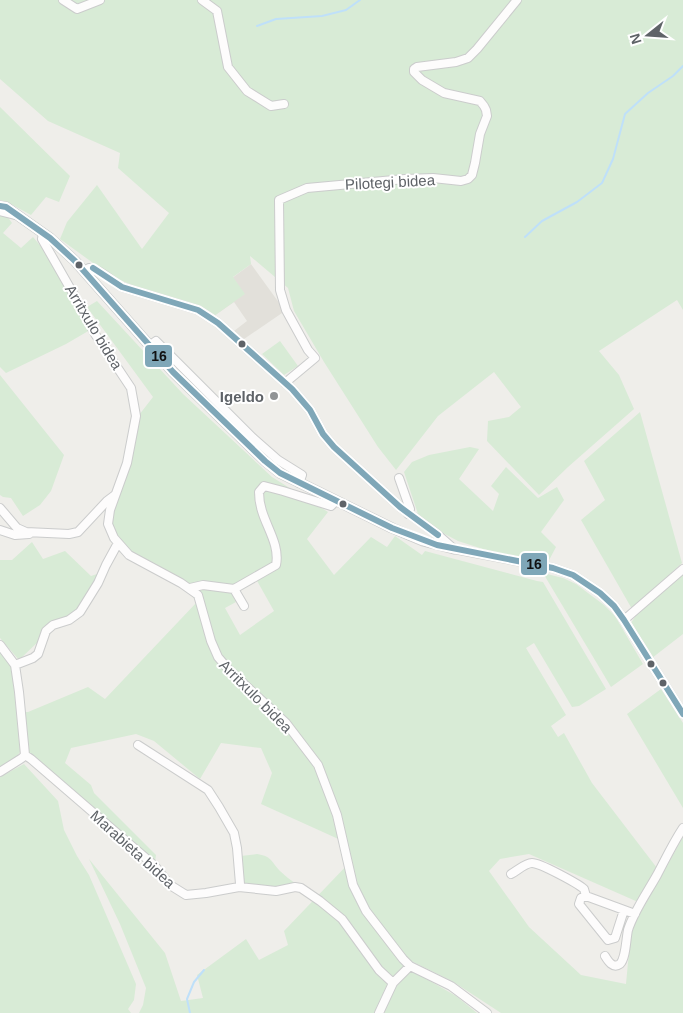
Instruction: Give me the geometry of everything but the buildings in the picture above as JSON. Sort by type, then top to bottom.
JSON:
[{"type":"street","points":[[63,0],[77,9],[100,0]]},
{"type":"street","points":[[202,0],[217,11],[228,67],[247,92],[271,106],[284,104]]},
{"type":"street","name":"Pilotegi bidea","points":[[286,383],[315,358],[308,350],[286,310],[280,290],[279,200],[307,188],[405,179],[433,178],[461,181],[468,179],[472,175],[476,163],[480,134],[487,116],[486,110],[480,101],[444,94],[418,76],[414,69],[456,62],[468,58],[477,50],[517,0]]},
{"type":"street","points":[[0,206],[6,208],[55,242],[85,272],[172,372],[280,473],[410,536],[437,545],[553,568],[573,575],[600,593],[614,606],[624,620],[683,714]]},
{"type":"street","points":[[0,212],[16,215]]},
{"type":"street","name":"Arritxulo bidea","points":[[43,233],[42,239],[95,334],[131,388],[136,416],[127,463],[110,510],[108,524],[114,538],[129,555],[190,588],[198,595],[211,641],[218,657],[228,670],[286,723],[318,765],[337,815],[353,885],[366,910],[403,959],[410,966],[451,986],[487,1013]]},
{"type":"street","points":[[85,272],[88,268],[96,269],[122,287],[198,310],[218,323],[286,383],[310,410],[329,443],[408,514],[454,548]]},
{"type":"street","points":[[399,478],[410,509],[408,514]]},
{"type":"street","points":[[190,588],[203,585],[234,589],[276,564],[277,551],[259,500],[259,492],[264,486],[332,506],[336,501]]},
{"type":"street","points":[[0,508],[17,528],[26,532],[69,534],[78,532],[115,495]]},
{"type":"street","points":[[410,536],[417,530],[420,522]]},
{"type":"street","points":[[0,530],[15,535],[34,533]]},
{"type":"street","points":[[15,665],[38,654],[46,632],[53,625],[69,620],[80,612],[98,584],[118,543]]},
{"type":"street","points":[[624,620],[683,569]]},
{"type":"street","points":[[234,589],[244,606]]},
{"type":"street","points":[[0,645],[15,665],[25,755],[0,772]]},
{"type":"street","points":[[138,745],[208,790],[234,833],[238,858],[239,886]]},
{"type":"street","name":"Marabieta bidea","points":[[25,755],[155,866],[170,885],[186,895],[239,886],[276,891],[295,887],[301,888],[342,919],[379,970],[393,983]]},
{"type":"street","points":[[605,956],[613,965],[621,963],[628,931],[635,914],[683,828]]},
{"type":"street","points":[[511,874],[525,865],[533,863],[571,880],[584,889],[586,896]]},
{"type":"street","points":[[624,910],[615,938],[608,940],[579,904],[581,898],[586,896],[635,914]]},
{"type":"street","points":[[379,1013],[393,983],[410,966]]},
{"type":"shaded area","points":[[251,264],[285,311],[244,339],[234,331],[247,321],[234,302],[214,316],[196,305]]},
{"type":"green space","points":[[0,0],[683,0],[683,310],[677,300],[599,351],[619,375],[634,409],[539,495],[487,441],[488,421],[509,417],[521,407],[494,372],[438,416],[396,470],[378,447],[324,362],[294,311],[288,288],[250,256],[251,264],[233,277],[245,294],[214,316],[196,305],[159,297],[111,276],[60,239],[67,222],[97,185],[142,249],[169,213],[118,168],[120,153],[48,121],[0,79]]},
{"type":"green space","points":[[0,107],[70,176],[59,202],[46,197],[31,215],[0,200]]},
{"type":"green space","points":[[0,215],[7,216],[12,223],[3,233],[21,248],[33,237],[50,257],[90,330],[66,344],[6,373],[0,367]]},
{"type":"green space","points":[[97,301],[183,394],[272,477],[328,512],[307,539],[334,575],[371,537],[387,547],[395,536],[422,555],[425,551],[543,582],[606,689],[579,706],[572,707],[534,643],[526,648],[566,715],[551,726],[558,737],[564,733],[592,783],[657,868],[638,902],[529,854],[500,859],[489,871],[529,927],[581,975],[626,984],[631,930],[683,837],[683,1013],[501,1013],[452,981],[409,960],[387,985],[374,1013],[139,1013],[143,1005],[146,988],[120,924],[89,859],[165,953],[181,1001],[203,998],[197,975],[246,939],[259,960],[288,945],[284,931],[351,861],[345,842],[261,804],[272,773],[261,748],[221,743],[200,779],[154,741],[136,734],[71,748],[65,763],[91,785],[94,793],[156,855],[155,862],[28,753],[24,712],[88,687],[105,699],[197,602],[173,574],[131,553],[117,537],[112,524],[114,510],[131,461],[139,415],[153,397],[87,307]],"holes":[[[256,579],[274,611],[240,635],[225,608],[236,602],[231,592]]]},
{"type":"green space","points":[[280,341],[298,366],[284,375],[262,354]]},
{"type":"green space","points":[[0,375],[64,455],[51,491],[40,505],[23,516],[11,498],[0,495]]},
{"type":"green space","points":[[640,412],[682,563],[632,609],[581,520],[605,500],[584,461]]},
{"type":"green space","points":[[470,447],[479,449],[459,479],[493,511],[499,494],[491,486],[506,467],[538,498],[557,487],[564,500],[541,532],[556,547],[547,564],[458,541],[441,532],[418,514],[404,472],[412,462],[429,455]]},
{"type":"green space","points":[[32,542],[43,559],[65,551],[91,576],[100,573],[81,608],[69,618],[45,626],[40,640],[19,660],[0,638],[0,560],[12,560]]},
{"type":"green space","points":[[543,573],[563,578],[576,584],[604,605],[615,616],[643,664],[611,687]]},
{"type":"green space","points":[[683,573],[683,634],[652,658],[631,623],[640,609]]},
{"type":"green space","points":[[0,651],[12,666],[20,752],[15,759],[0,768]]},
{"type":"green space","points":[[661,689],[683,723],[683,808],[627,714]]},
{"type":"green space","points":[[24,764],[58,801],[64,830],[89,875],[136,984],[134,1000],[128,1009],[131,1013],[0,1013],[0,777]]},
{"type":"green space","points":[[257,854],[268,858],[296,884],[270,888],[243,883],[241,856]]},
{"type":"green space","points":[[411,970],[456,996],[477,1013],[384,1013],[396,987]]},
{"type":"waterway","points":[[257,26],[276,19],[322,16],[346,10],[360,0]]},
{"type":"waterway","points":[[525,237],[542,221],[577,202],[602,183],[613,159],[625,114],[648,93],[673,76],[683,66]]},
{"type":"waterway","points":[[190,1013],[187,999],[194,982],[204,970]]},
{"type":"transit line","name":"16","points":[[0,206],[6,207],[50,238],[75,261],[173,372],[265,461],[280,473],[392,528],[437,545],[553,568],[573,575],[600,593],[614,606],[624,620],[683,714]]},
{"type":"transit line","name":"16","points":[[93,268],[122,287],[198,310],[218,323],[292,389],[310,410],[323,434],[334,447],[400,507],[438,535]]},
{"type":"place","name":"Igeldo","points":[[274,396]]}]
